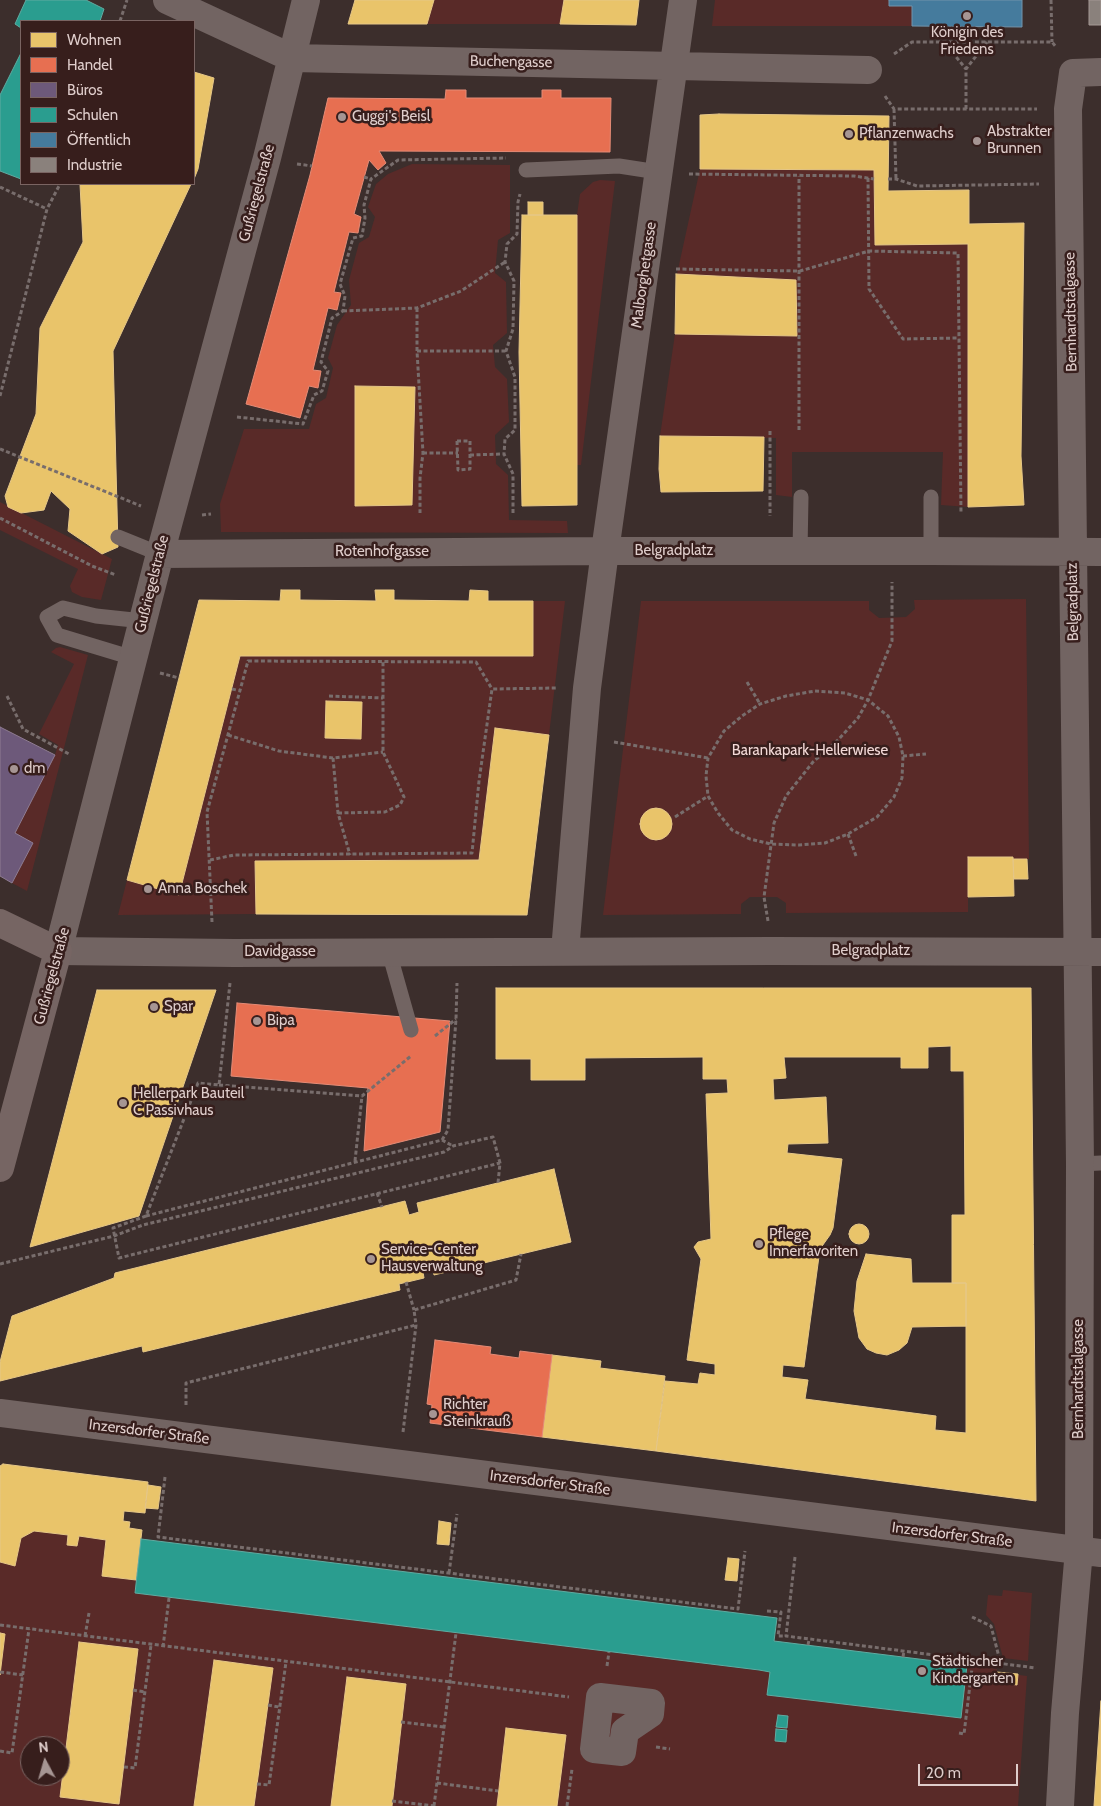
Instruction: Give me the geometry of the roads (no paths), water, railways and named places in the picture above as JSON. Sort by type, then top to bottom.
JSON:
[{"type":"street","name":"Buchengasse","points":[[166,0],[292,58],[868,70]]},
{"type":"street","name":"Gußriegelstraße","points":[[0,1168],[58,952],[169,518],[267,158],[306,0]]},
{"type":"street","name":"Malborghetgasse","points":[[605,551],[683,0]]},
{"type":"street","name":"Bernhardtstalgasse","points":[[1073,552],[1068,109],[1073,73],[1101,72]]},
{"type":"street","name":"Belgradplatz","points":[[566,951],[1089,952],[1073,552],[605,551]]},
{"type":"street","points":[[566,951],[587,688],[605,551]]},
{"type":"street","name":"Rotenhofgasse","points":[[160,554],[605,551]]},
{"type":"street","points":[[1073,552],[1101,552]]},
{"type":"street","name":"Davidgasse","points":[[0,924],[58,952],[566,951]]},
{"type":"street","name":"Bernhardtstalgasse","points":[[1060,1806],[1065,1713],[1090,1552],[1089,952]]},
{"type":"street","name":"Inzersdorfer Straße","points":[[0,1413],[1090,1552]]},
{"type":"lane","points":[[526,170],[609,166],[658,172]]},
{"type":"lane","points":[[800,551],[801,497]]},
{"type":"lane","points":[[930,497],[931,551]]},
{"type":"lane","points":[[118,537],[160,554]]},
{"type":"lane","points":[[133,658],[57,635],[47,617],[63,608],[96,616],[143,621]]},
{"type":"lane","points":[[389,952],[411,1030]]},
{"type":"place","name":"Königin des Friedens","points":[[967,16]]},
{"type":"place","name":"Guggi's Beisl","points":[[342,117]]},
{"type":"place","name":"Pflanzenwachs","points":[[849,134]]},
{"type":"place","name":"Abstrakter Brunnen","points":[[977,141]]},
{"type":"place","name":"dm","points":[[14,769]]},
{"type":"place","name":"Anna Boschek","points":[[148,889]]},
{"type":"place","name":"Spar","points":[[154,1007]]},
{"type":"place","name":"Bipa","points":[[257,1021]]},
{"type":"place","name":"Hellerpark Bauteil C Passivhaus","points":[[123,1103]]},
{"type":"place","name":"Pflege Innerfavoriten","points":[[759,1244]]},
{"type":"place","name":"Service-Center Hausverwaltung","points":[[371,1259]]},
{"type":"place","name":"Richter Steinkrauß","points":[[433,1414]]},
{"type":"place","name":"Städtischer Kindergarten","points":[[922,1671]]},
{"type":"park label","name":"Barankapark-Hellerwiese","points":[[810,751]]}]
